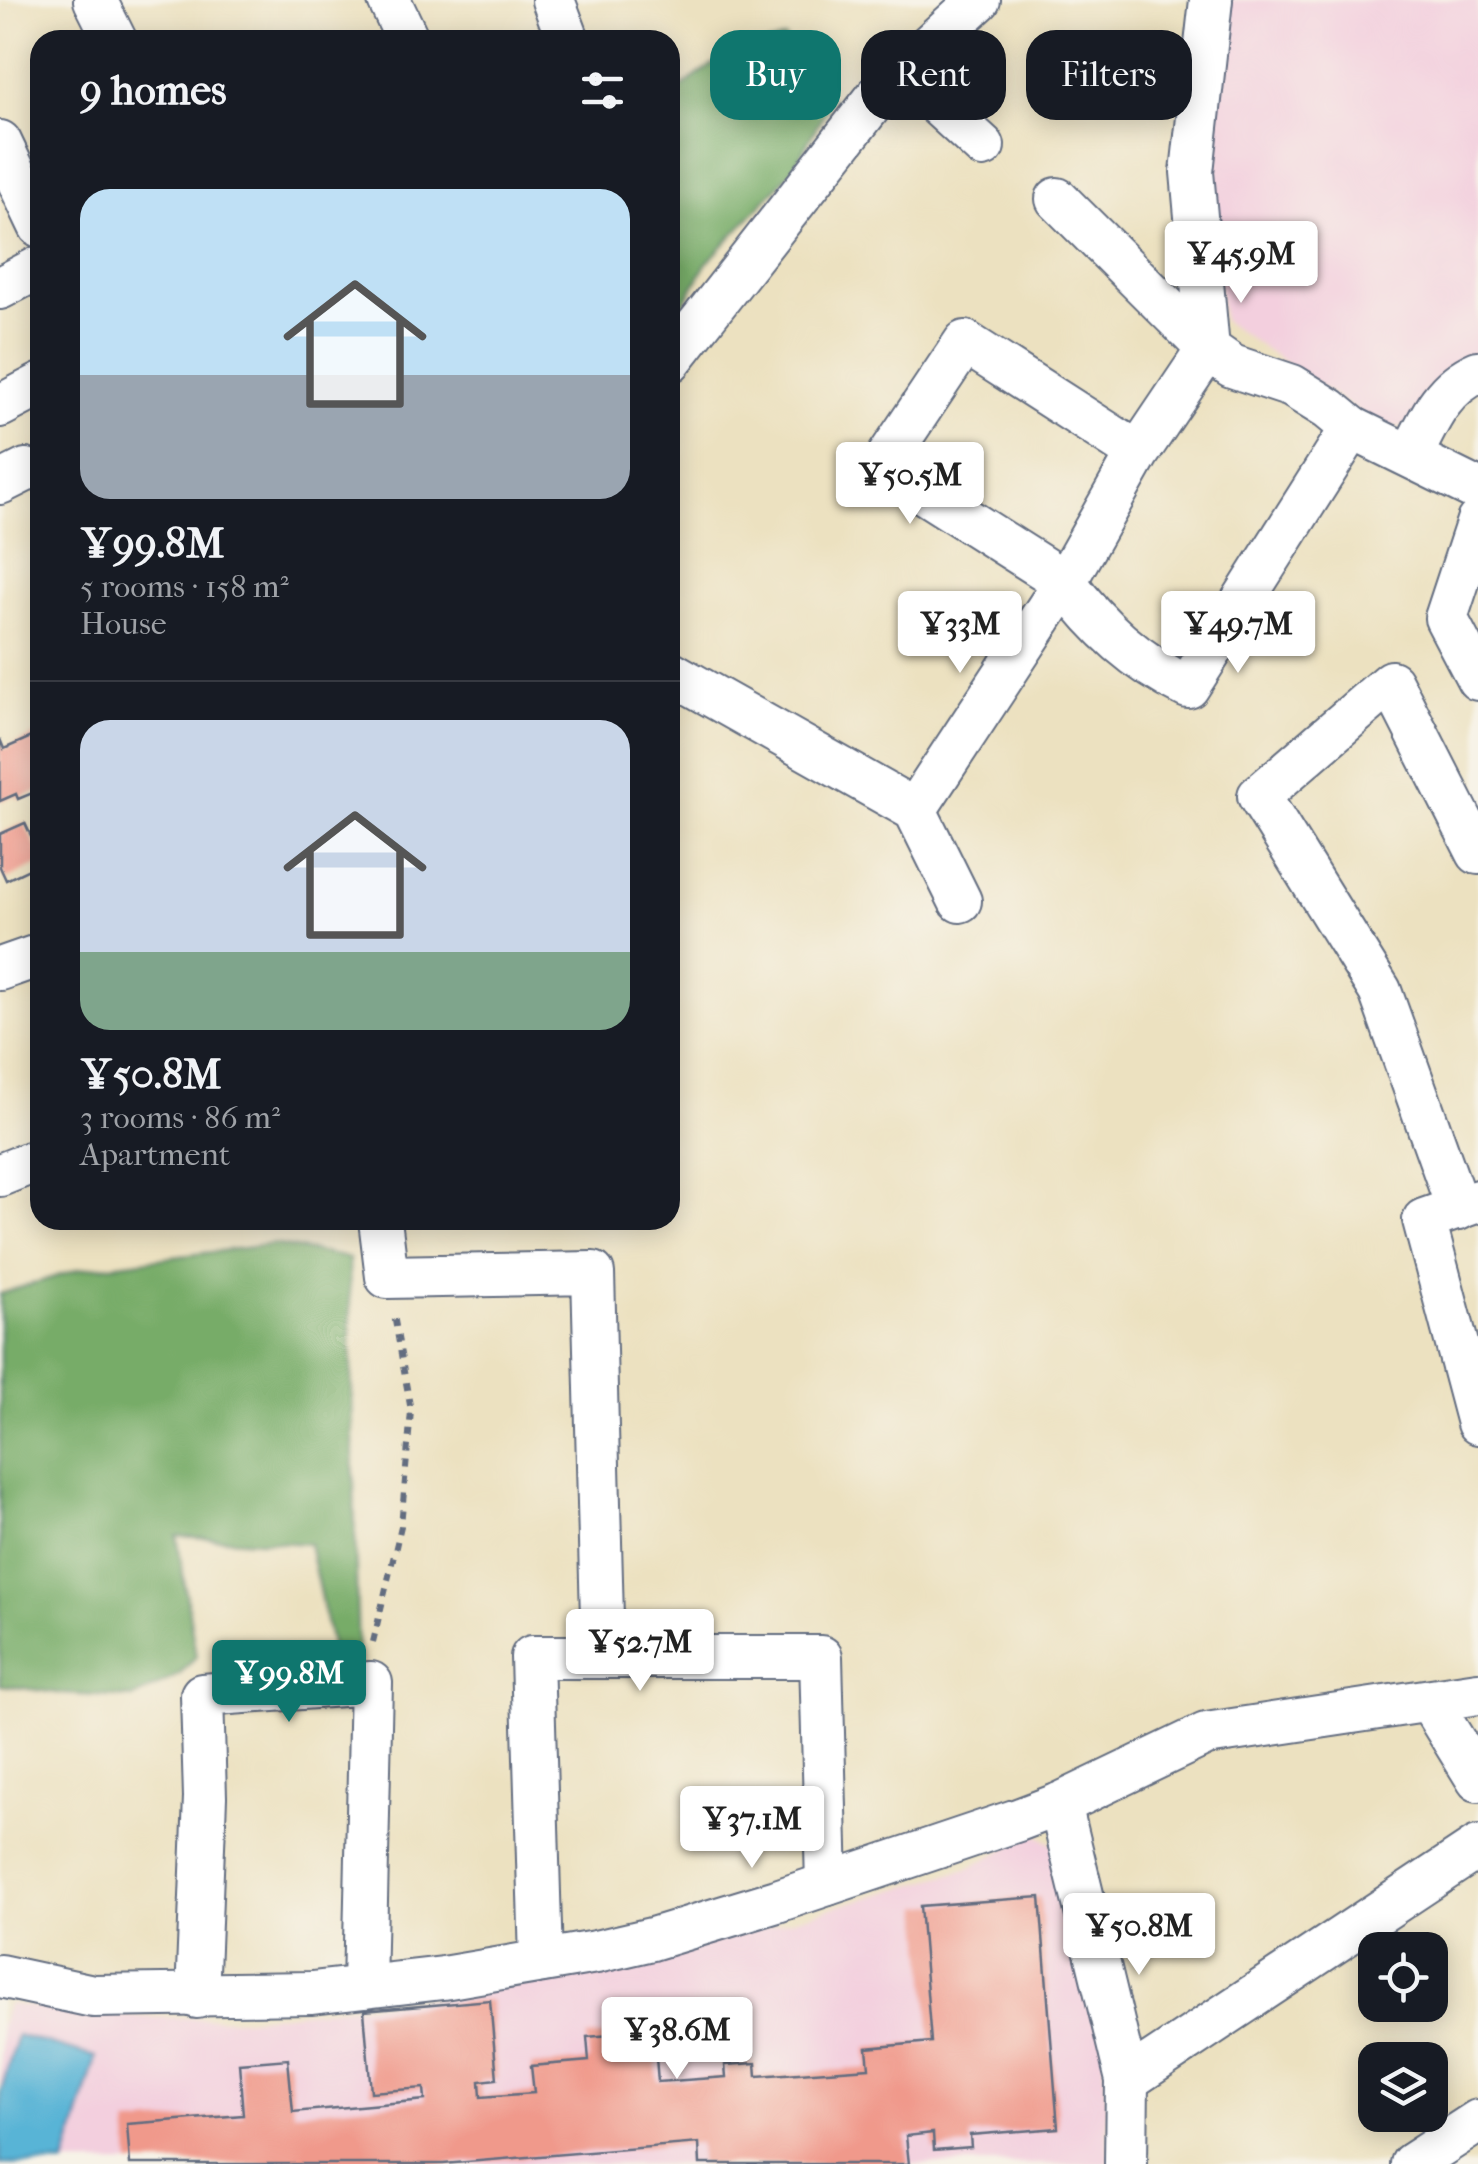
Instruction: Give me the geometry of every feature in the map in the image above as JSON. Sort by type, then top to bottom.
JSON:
[{"type":"street","points":[[95,0],[110,30]]},
{"type":"street","points":[[389,0],[403,30]]},
{"type":"street","points":[[553,0],[564,30]]},
{"type":"street","points":[[947,30],[980,0]]},
{"type":"street","points":[[915,810],[1065,582],[1138,453],[1208,349],[1192,172],[1210,0]]},
{"type":"street","points":[[680,348],[861,117]]},
{"type":"street","points":[[955,120],[983,146]]},
{"type":"street","points":[[0,142],[30,205]]},
{"type":"street","points":[[1057,199],[1208,349],[1232,366],[1292,386],[1329,408],[1352,428],[1478,490]]},
{"type":"street","points":[[0,288],[30,272]]},
{"type":"street","points":[[1138,453],[965,342],[882,466],[1065,582],[1102,628],[1130,654],[1188,688],[1352,428]]},
{"type":"street","points":[[1411,456],[1438,403],[1454,386],[1478,372]]},
{"type":"street","points":[[0,406],[30,390]]},
{"type":"street","points":[[1478,520],[1446,618],[1478,679]]},
{"type":"street","points":[[680,678],[915,810],[960,901]]},
{"type":"street","points":[[1478,853],[1391,682],[1259,796],[1380,990],[1468,1205],[1424,1220],[1478,1423]]},
{"type":"street","points":[[0,968],[30,958]]},
{"type":"street","points":[[0,1175],[30,1163]]},
{"type":"street","points":[[381,1230],[387,1277],[593,1273],[603,1657]]},
{"type":"street","points":[[541,1961],[532,1657],[821,1658],[828,1884]]},
{"type":"street","points":[[197,1997],[206,1797],[202,1695],[371,1683],[364,1987]]},
{"type":"street","points":[[0,1976],[93,1996],[312,1993],[443,1978],[652,1940],[1060,1804],[1206,1734],[1478,1693]]},
{"type":"street","points":[[1430,1702],[1478,1780]]},
{"type":"street","points":[[1060,1804],[1127,2080],[1126,2164]]},
{"type":"street","points":[[1127,2080],[1478,1847]]},
{"type":"street","points":[[1412,2164],[1478,2121]]},
{"type":"path","points":[[371,1683],[372,1645],[401,1526],[412,1411],[387,1277]]},
{"type":"shaded area","points":[[1224,0],[1478,0],[1478,361],[1404,426],[1384,428],[1223,321],[1205,180]]},
{"type":"shaded area","points":[[1035,1833],[1053,1845],[1103,2034],[1109,2164],[0,2164],[0,2029],[7,2004],[131,2017],[239,2019],[448,1996],[633,1965],[967,1869]]},
{"type":"green space","points":[[710,66],[710,120],[820,120],[792,171],[706,264],[680,311],[680,88]]},
{"type":"green space","points":[[274,1244],[349,1258],[358,1661],[334,1658],[309,1544],[177,1536],[196,1656],[180,1674],[134,1698],[0,1685],[0,1294],[80,1269]]},
{"type":"water","points":[[17,2035],[96,2057],[65,2164],[0,2164],[0,2094]]},
{"type":"building","points":[[30,737],[30,794],[18,799],[16,794],[0,801],[0,739],[4,749]]},
{"type":"building","points":[[25,823],[30,834],[30,869],[6,880],[0,867],[0,834]]},
{"type":"building","points":[[1040,1897],[1058,2128],[970,2135],[971,2147],[934,2150],[933,2133],[906,2136],[909,2164],[700,2164],[699,2143],[443,2164],[130,2164],[127,2124],[243,2115],[239,2063],[288,2059],[293,2112],[425,2100],[424,2088],[371,2092],[364,2011],[490,2000],[497,2079],[480,2081],[481,2097],[534,2093],[531,2066],[589,2061],[587,2037],[635,2033],[636,2046],[655,2045],[658,2082],[726,2077],[725,2065],[756,2063],[757,2076],[869,2068],[867,2048],[931,2042],[920,1906]]}]
